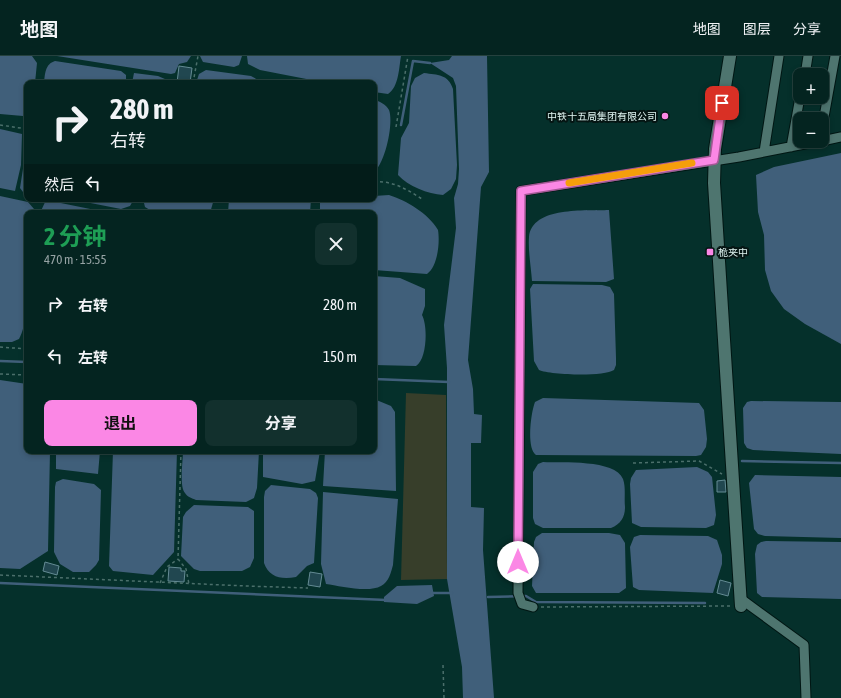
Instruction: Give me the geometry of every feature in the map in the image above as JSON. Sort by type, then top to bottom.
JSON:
[{"type":"street","points":[[730,56],[714,160],[714,183],[741,602],[804,645],[806,698]]},
{"type":"street","points":[[764,152],[780,56]]},
{"type":"street","points":[[806,68],[808,56]]},
{"type":"street","points":[[825,112],[835,56]]},
{"type":"street","points":[[533,607],[522,604],[518,594],[521,191],[791,147],[799,104]]},
{"type":"street","points":[[829,139],[841,137]]},
{"type":"path","points":[[194,80],[198,56]]},
{"type":"path","points":[[396,126],[408,56]]},
{"type":"path","points":[[0,125],[24,129]]},
{"type":"path","points":[[377,182],[382,181],[405,188],[422,199]]},
{"type":"path","points":[[0,348],[24,349]]},
{"type":"path","points":[[0,374],[24,375]]},
{"type":"path","points":[[181,454],[178,559],[186,569],[189,584]]},
{"type":"path","points":[[633,463],[699,461],[733,480]]},
{"type":"path","points":[[160,582],[167,567],[178,559]]},
{"type":"path","points":[[0,575],[308,588]]},
{"type":"path","points":[[533,607],[741,602]]},
{"type":"path","points":[[443,665],[444,698]]},
{"type":"green space","points":[[406,393],[446,395],[447,579],[401,580]]},
{"type":"water","points":[[0,56],[32,56],[37,63],[35,80],[24,80],[24,115],[0,114]]},
{"type":"water","points":[[57,56],[191,56],[187,62],[179,64],[175,73],[171,74]]},
{"type":"water","points":[[200,56],[242,56],[239,65],[234,67],[203,62]]},
{"type":"water","points":[[247,56],[401,56],[396,82],[392,91],[388,94],[377,92],[377,80],[312,80],[260,70],[248,64]]},
{"type":"water","points":[[452,56],[487,56],[489,172],[481,187],[468,360],[473,389],[474,414],[482,415],[481,443],[471,443],[471,507],[484,508],[483,550],[494,698],[463,698],[462,667],[447,579],[447,368],[444,325],[456,228],[454,198],[458,184],[459,169],[456,86],[453,78],[430,63],[449,60]]},
{"type":"water","points":[[55,61],[121,71],[126,75],[126,80],[44,80],[47,67]]},
{"type":"water","points":[[206,70],[251,76],[258,80],[197,80],[199,74]]},
{"type":"water","points":[[134,73],[158,76],[167,80],[133,80]]},
{"type":"water","points":[[424,73],[442,76],[448,80],[453,89],[457,165],[456,179],[451,189],[443,195],[419,189],[407,183],[398,175],[401,138],[409,123],[411,86],[415,78]]},
{"type":"water","points":[[377,100],[383,103],[388,108],[390,116],[388,143],[377,169]]},
{"type":"water","points":[[0,129],[22,134],[21,165],[15,191],[0,188]]},
{"type":"water","points":[[841,153],[841,344],[805,324],[784,309],[771,291],[765,270],[764,235],[758,212],[756,175],[774,167]]},
{"type":"water","points":[[24,162],[24,192],[20,188]]},
{"type":"water","points":[[389,195],[416,208],[429,218],[438,230],[439,241],[436,260],[431,270],[427,274],[377,270],[377,210],[320,210],[320,202],[377,202],[377,196]]},
{"type":"water","points":[[0,196],[28,202],[34,209],[24,210],[23,329],[19,339],[12,342],[0,342]]},
{"type":"water","points":[[45,202],[56,202],[95,210],[41,210]]},
{"type":"water","points":[[85,202],[132,202],[130,206],[121,209]]},
{"type":"water","points":[[144,202],[213,202],[211,210],[150,210],[145,207]]},
{"type":"water","points":[[229,202],[311,202],[310,210],[228,210]]},
{"type":"water","points":[[609,210],[614,279],[606,282],[532,281],[529,237],[532,227],[540,220],[550,215],[562,212]]},
{"type":"water","points":[[377,276],[400,278],[425,289],[425,306],[422,315],[426,334],[422,357],[416,366],[377,365]]},
{"type":"water","points":[[533,284],[602,285],[610,287],[614,294],[616,365],[614,370],[600,374],[577,374],[554,373],[539,370],[534,361],[530,289]]},
{"type":"water","points":[[0,380],[24,384],[24,454],[50,454],[48,551],[20,569],[0,568]]},
{"type":"water","points":[[543,398],[699,403],[704,410],[707,439],[706,447],[701,455],[696,456],[536,455],[531,445],[531,421],[535,402]]},
{"type":"water","points":[[377,400],[391,406],[395,412],[396,491],[323,486],[325,454],[377,454]]},
{"type":"water","points":[[747,402],[841,402],[841,454],[753,450],[747,448],[744,443],[743,408]]},
{"type":"water","points":[[56,454],[100,454],[98,474],[56,469]]},
{"type":"water","points":[[113,454],[177,454],[174,552],[153,575],[113,571],[109,566]]},
{"type":"water","points":[[183,454],[259,454],[257,488],[254,498],[246,502],[196,500],[188,496],[183,490]]},
{"type":"water","points":[[263,454],[320,454],[315,481],[302,484],[263,477]]},
{"type":"water","points":[[543,462],[587,463],[610,468],[618,473],[623,479],[624,485],[625,511],[622,520],[611,528],[543,528],[535,524],[533,518],[533,472],[538,464]]},
{"type":"water","points":[[697,467],[708,472],[712,477],[716,515],[714,525],[706,528],[641,527],[632,523],[630,484],[631,478],[636,470]]},
{"type":"water","points":[[755,475],[841,477],[841,538],[765,536],[758,534],[754,529],[749,483]]},
{"type":"water","points":[[63,479],[94,484],[101,490],[99,560],[89,572],[73,572],[60,564],[54,552],[55,487],[56,482]]},
{"type":"water","points":[[271,485],[310,489],[316,493],[318,498],[314,563],[307,566],[296,577],[281,578],[276,576],[269,572],[264,563],[264,497],[265,491]]},
{"type":"water","points":[[323,492],[398,499],[393,565],[388,579],[381,586],[362,589],[326,584],[321,564]]},
{"type":"water","points":[[194,505],[248,507],[254,511],[254,558],[250,567],[242,571],[200,571],[194,569],[181,556],[183,517]]},
{"type":"water","points":[[542,533],[609,533],[620,535],[625,543],[626,588],[619,593],[536,593],[532,586],[534,542],[536,537]]},
{"type":"water","points":[[640,535],[708,536],[717,540],[722,555],[722,564],[713,593],[639,590],[633,587],[630,547],[634,537]]},
{"type":"water","points":[[766,541],[841,542],[841,599],[762,597],[757,593],[755,554],[757,545]]},
{"type":"water","points":[[432,585],[434,596],[417,604],[384,602],[384,597],[397,586]]},
{"type":"building","points":[[179,66],[192,68],[190,80],[177,80]]},
{"type":"building","points":[[725,480],[726,492],[717,492],[717,481]]},
{"type":"building","points":[[45,562],[59,566],[57,575],[43,571]]},
{"type":"building","points":[[169,567],[181,568],[181,571],[185,571],[184,582],[168,581]]},
{"type":"building","points":[[310,572],[322,574],[320,587],[308,585]]},
{"type":"building","points":[[720,580],[731,583],[728,596],[717,593]]},
{"type":"waterway","points":[[401,125],[413,61],[430,63]]},
{"type":"waterway","points":[[0,361],[24,362]]},
{"type":"waterway","points":[[377,379],[449,382]]},
{"type":"waterway","points":[[742,461],[841,463]]},
{"type":"waterway","points":[[0,583],[386,600]]},
{"type":"waterway","points":[[431,593],[452,593]]},
{"type":"waterway","points":[[488,597],[526,596],[536,602],[705,603]]},
{"type":"slow traffic","points":[[569,183],[692,163]]},
{"type":"place","name":"中铁十五局集团有限公司","points":[[665,116]]},
{"type":"place","name":"桅夹中","points":[[710,252]]},
{"type":"route","points":[[518,562],[521,191],[714,160],[722,103]]}]
